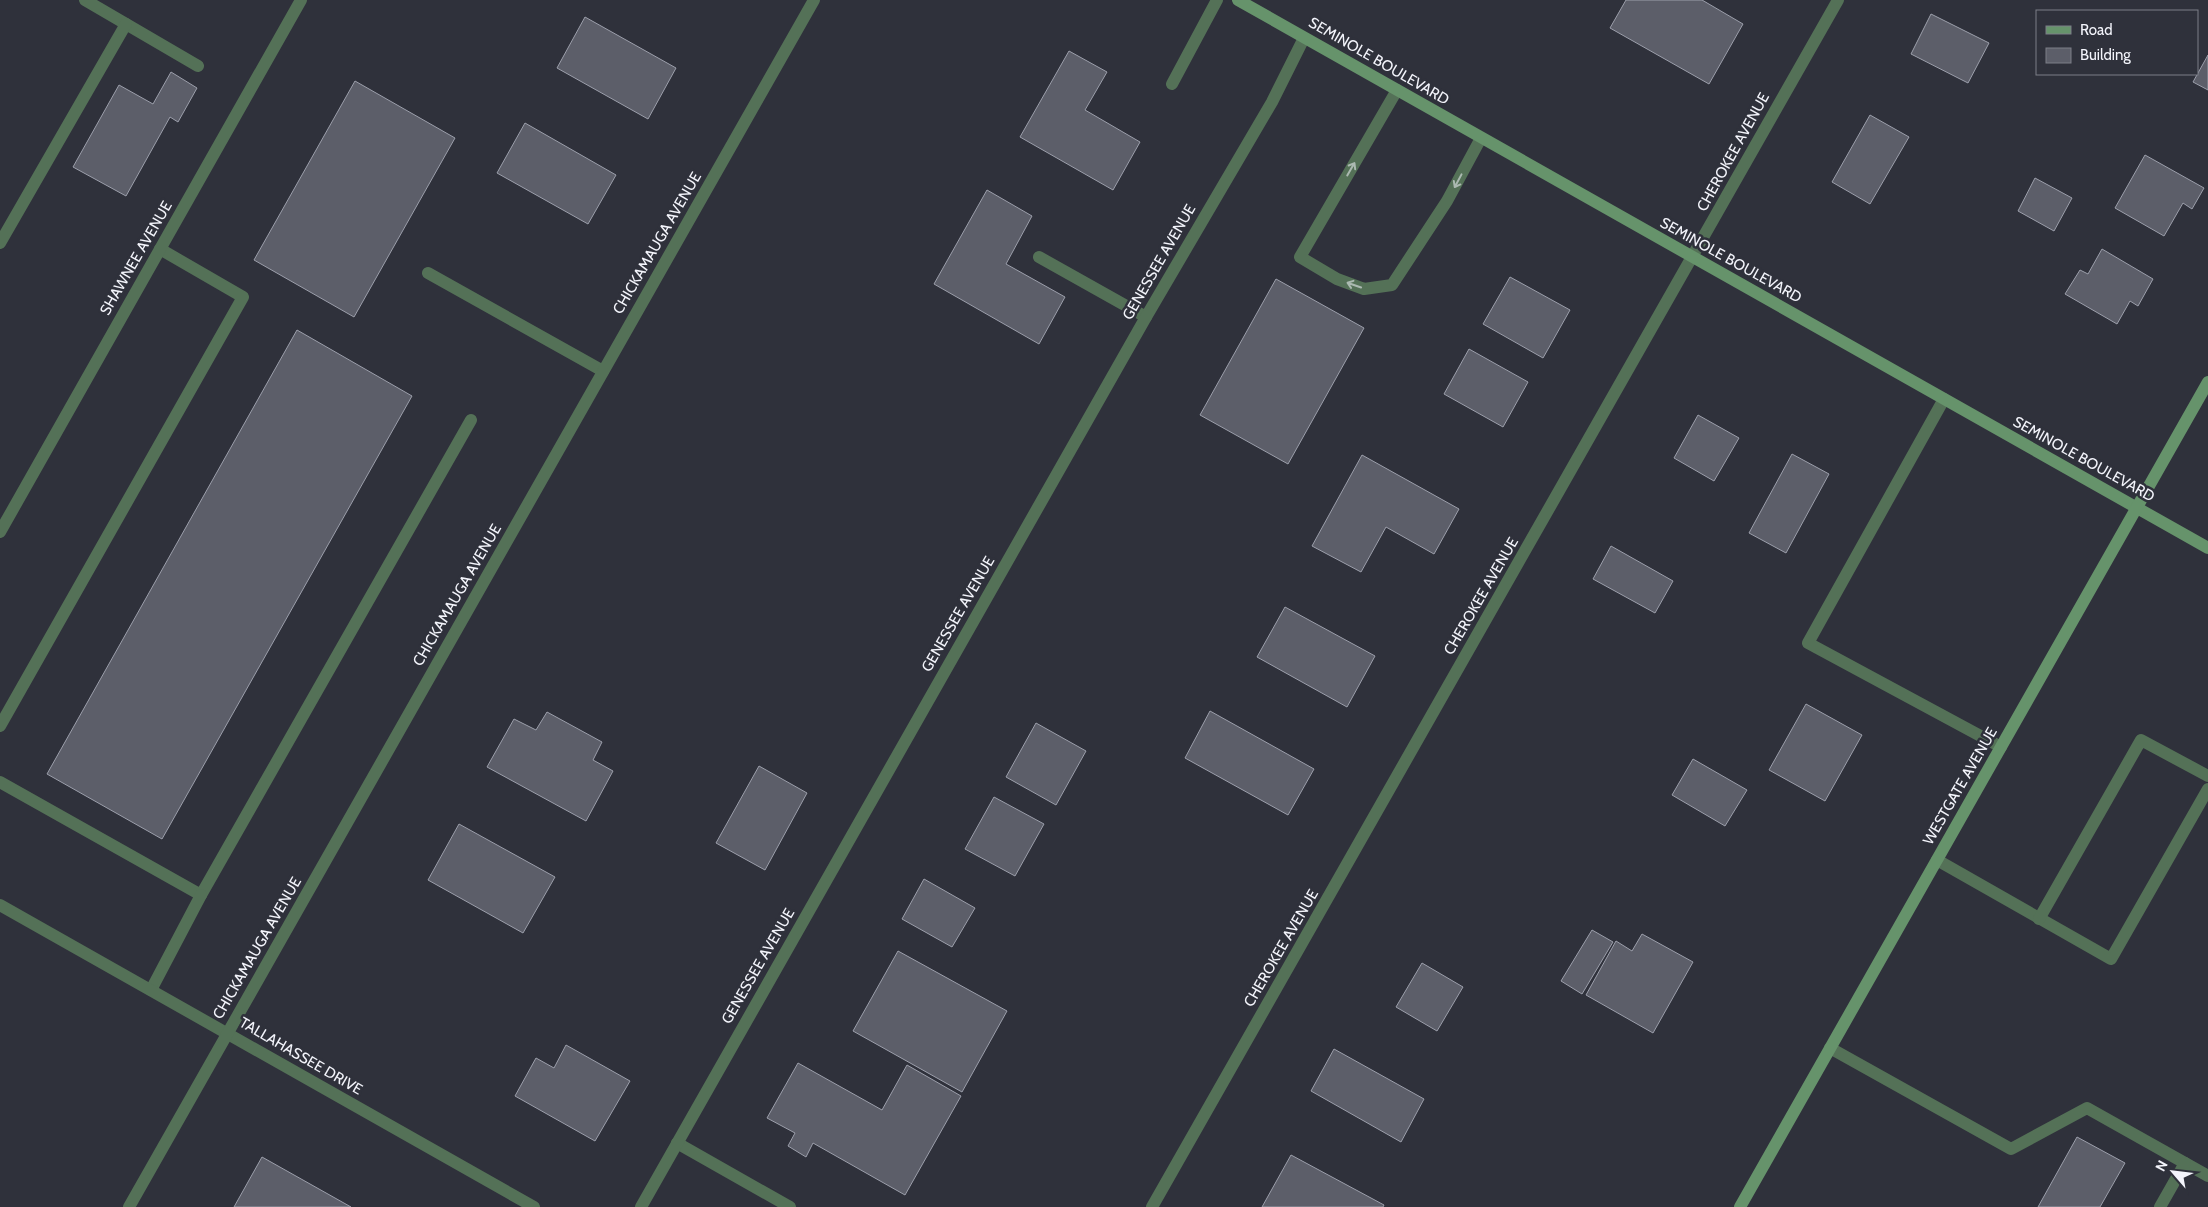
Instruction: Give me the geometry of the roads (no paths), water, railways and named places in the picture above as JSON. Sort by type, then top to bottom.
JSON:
[{"type":"street","points":[[85,0],[198,66]]},
{"type":"street","name":"SHAWNEE AVENUE","points":[[0,532],[301,0]]},
{"type":"street","name":"CHICKAMAUGA AVENUE","points":[[129,1207],[814,0]]},
{"type":"street","points":[[1172,84],[1217,0]]},
{"type":"street","name":"SEMINOLE BOULEVARD","points":[[1238,0],[2208,548]]},
{"type":"street","name":"CHEROKEE AVENUE","points":[[1152,1207],[1838,0]]},
{"type":"street","points":[[0,243],[126,24]]},
{"type":"street","name":"GENESSEE AVENUE","points":[[641,1207],[1146,317],[1272,102],[1304,38]]},
{"type":"street","points":[[1397,90],[1300,257],[1337,280],[1364,289],[1392,285],[1447,201],[1481,138]]},
{"type":"street","points":[[0,726],[243,297],[160,249]]},
{"type":"street","points":[[1039,257],[1146,317]]},
{"type":"street","points":[[428,273],[603,371]]},
{"type":"street","name":"WESTGATE AVENUE","points":[[1740,1207],[2208,382]]},
{"type":"street","points":[[1944,399],[1808,643],[2001,747]]},
{"type":"street","points":[[151,990],[201,894],[471,420]]},
{"type":"street","points":[[2039,919],[2141,740],[2208,776]]},
{"type":"street","points":[[0,782],[201,894]]},
{"type":"street","points":[[1937,860],[2111,959],[2208,789]]},
{"type":"street","name":"TALLAHASSEE DRIVE","points":[[0,905],[534,1207]]},
{"type":"street","points":[[1830,1048],[2011,1149],[2087,1108],[2208,1176]]},
{"type":"street","points":[[677,1143],[790,1207]]},
{"type":"street","points":[[2160,1207],[2185,1163]]}]
